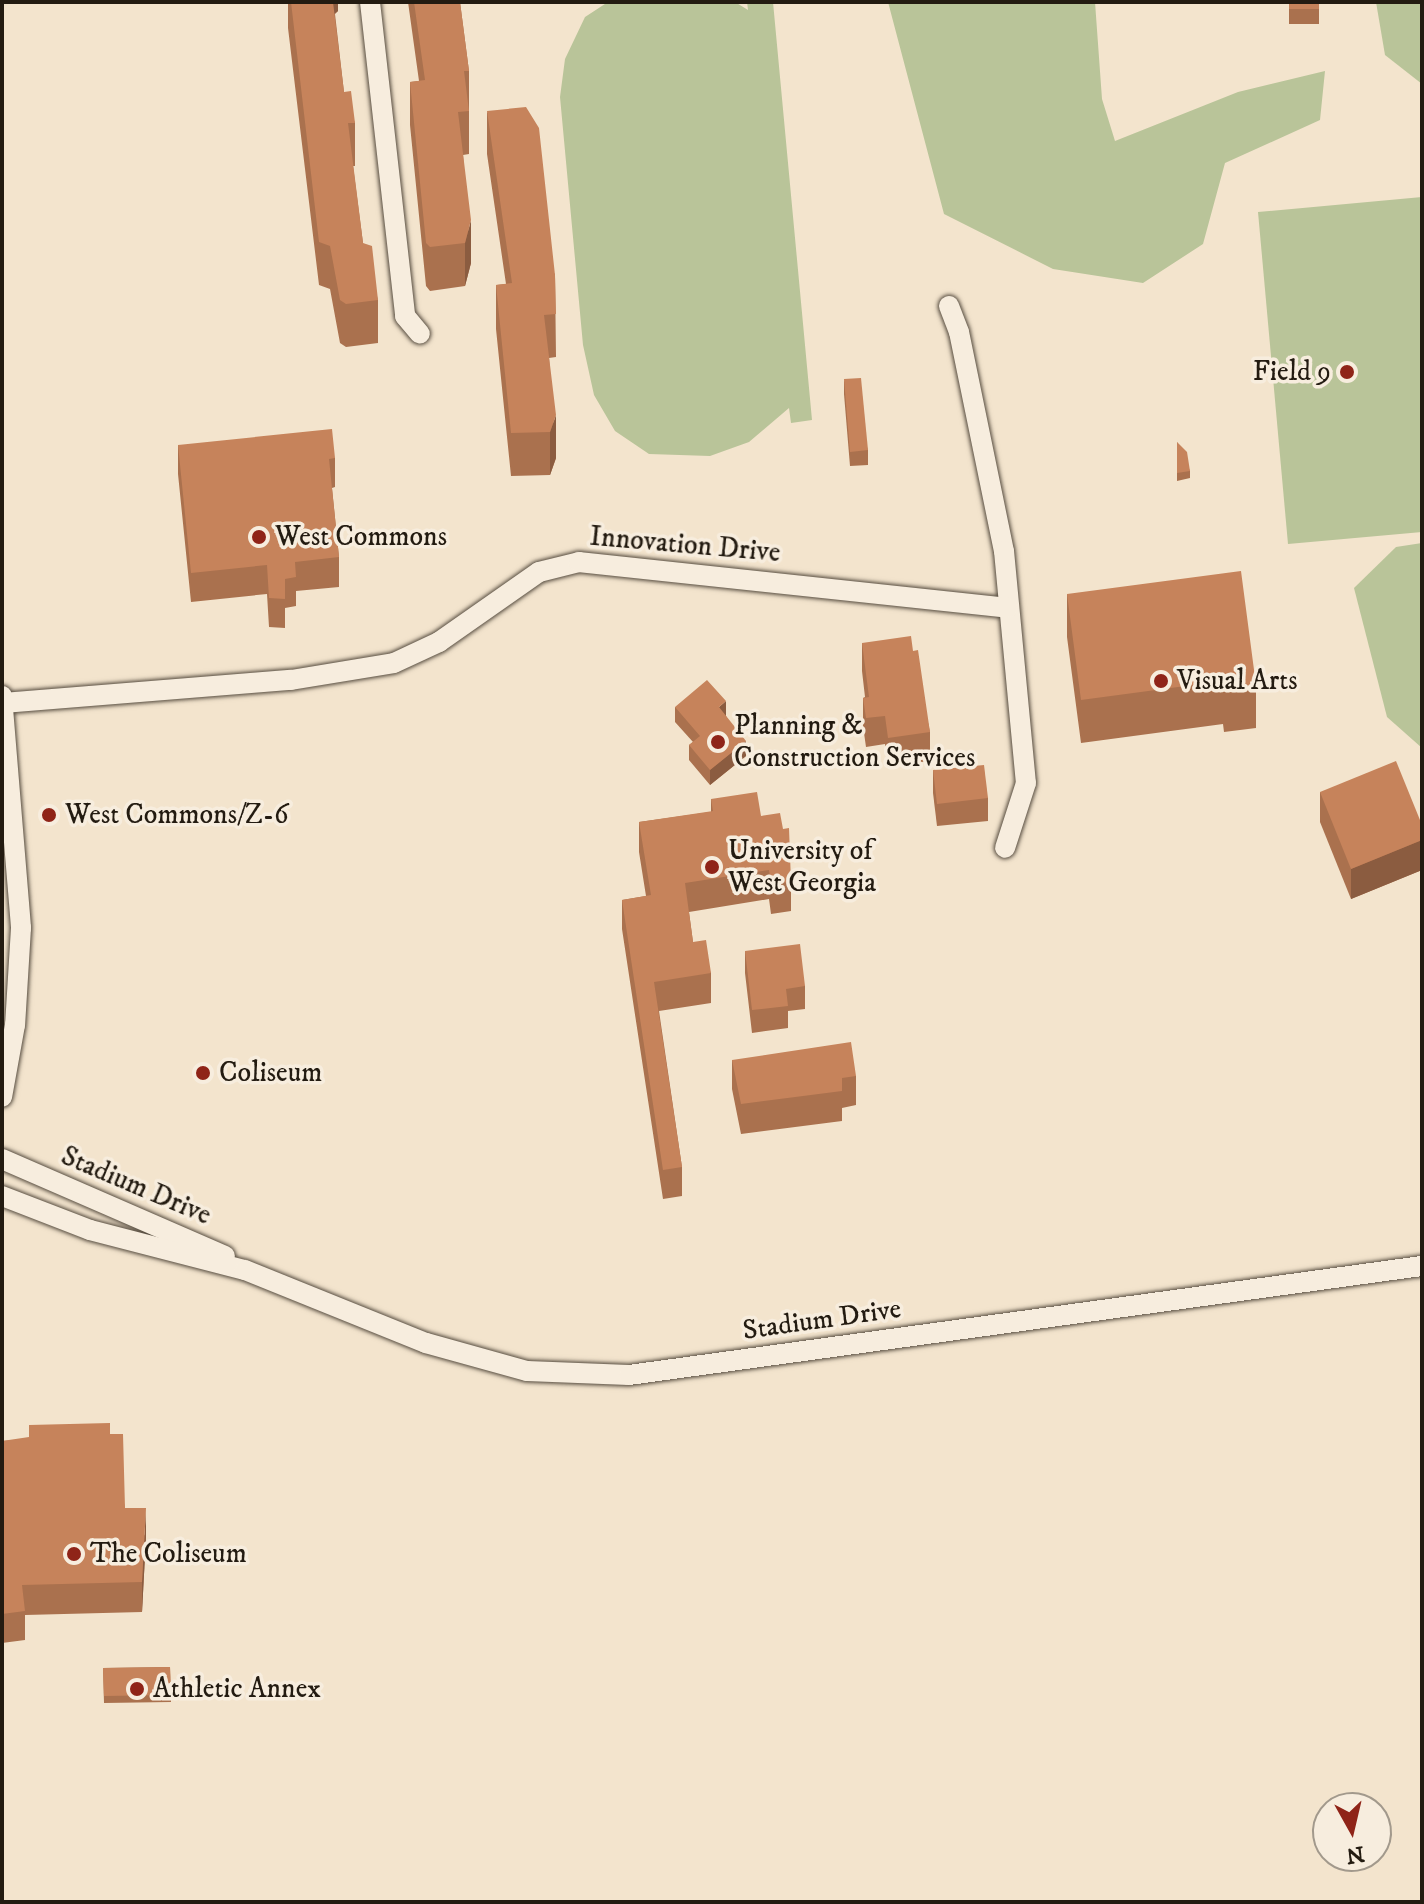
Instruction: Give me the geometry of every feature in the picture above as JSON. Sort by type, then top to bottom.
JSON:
[{"type":"street","points":[[370,2],[405,316],[420,334]]},
{"type":"street","points":[[949,306],[959,332],[1004,551],[1026,783],[1005,848]]},
{"type":"street","name":"Innovation Drive","points":[[3,703],[291,680],[394,663],[439,642],[539,572],[579,562],[1008,608]]},
{"type":"street","points":[[2,696],[11,973],[2,1097]]},
{"type":"street","name":"Stadium Drive","points":[[2,1159],[225,1255],[245,1270]]},
{"type":"street","name":"Stadium Drive","points":[[2,1196],[90,1230],[245,1270],[426,1343],[527,1371],[629,1375],[1422,1266]]},
{"type":"green space","points":[[608,2],[735,2],[748,10],[747,2],[773,2],[812,420],[791,423],[789,408],[749,442],[710,456],[649,454],[615,431],[594,395],[583,345],[560,97],[565,59],[585,17]]},
{"type":"green space","points":[[888,2],[1095,2],[1102,99],[1115,141],[1238,92],[1325,71],[1320,120],[1225,163],[1203,244],[1143,283],[1053,269],[944,214]]},
{"type":"green space","points":[[1376,2],[1422,2],[1422,84],[1385,55]]},
{"type":"green space","name":"Field 9","points":[[1422,197],[1422,532],[1288,544],[1258,212]]},
{"type":"green space","points":[[1422,543],[1422,748],[1387,717],[1354,588],[1396,547]]},
{"type":"building","points":[[291,2],[333,2],[344,92],[351,91],[355,123],[348,123],[363,243],[372,246],[378,300],[346,304],[340,300],[330,246],[319,242]]},
{"type":"building","points":[[414,2],[460,2],[469,71],[464,71],[469,111],[458,112],[471,220],[465,243],[430,247],[426,243],[410,82],[425,80]]},
{"type":"building","points":[[1289,2],[1319,2],[1319,9],[1289,9]]},
{"type":"building","points":[[526,107],[539,128],[555,275],[556,314],[544,315],[556,415],[550,432],[511,433],[496,285],[512,283],[487,111]]},
{"type":"building","points":[[861,378],[868,450],[850,452],[844,379]]},
{"type":"building","name":"West Commons","points":[[332,429],[335,458],[329,459],[339,557],[295,562],[296,577],[285,579],[285,599],[269,598],[267,565],[191,573],[178,445]]},
{"type":"building","points":[[1177,442],[1187,452],[1190,471],[1177,473]]},
{"type":"building","points":[[1241,571],[1256,685],[1224,689],[1223,681],[1081,700],[1067,594]]},
{"type":"building","points":[[911,636],[913,651],[918,650],[930,732],[888,738],[885,716],[866,718],[863,698],[869,697],[862,643]]},
{"type":"building","name":"Planning & Construction Services","points":[[707,680],[726,701],[719,707],[746,741],[710,770],[689,745],[700,736],[675,707]]},
{"type":"building","points":[[1396,761],[1422,825],[1422,840],[1351,869],[1320,792]]},
{"type":"building","points":[[984,765],[988,798],[937,804],[933,770]]},
{"type":"building","points":[[757,792],[761,816],[780,813],[783,829],[789,828],[791,882],[771,884],[769,870],[685,883],[693,942],[706,940],[711,973],[654,982],[682,1167],[663,1170],[622,900],[651,895],[639,822],[713,811],[711,799]]},
{"type":"building","points":[[800,944],[805,986],[786,989],[788,1006],[752,1010],[745,951]]},
{"type":"building","points":[[851,1042],[856,1076],[842,1078],[842,1091],[741,1104],[732,1060]]},
{"type":"building","name":"The Coliseum","points":[[110,1423],[110,1434],[123,1434],[125,1508],[146,1508],[142,1582],[22,1585],[25,1611],[2,1614],[2,1441],[29,1437],[29,1425]]},
{"type":"building","name":"Athletic Annex","points":[[170,1667],[171,1695],[104,1696],[103,1668]]},
{"type":"place","name":"Field 9","points":[[1347,372]]},
{"type":"place","name":"West Commons","points":[[259,537]]},
{"type":"place","name":"Visual Arts","points":[[1161,681]]},
{"type":"place","name":"Planning & Construction Services","points":[[718,742]]},
{"type":"place","name":"West Commons/Z-6","points":[[49,815]]},
{"type":"place","name":"University of West Georgia","points":[[712,867]]},
{"type":"place","name":"Coliseum","points":[[203,1073]]},
{"type":"place","name":"The Coliseum","points":[[74,1554]]},
{"type":"place","name":"Athletic Annex","points":[[137,1689]]}]
